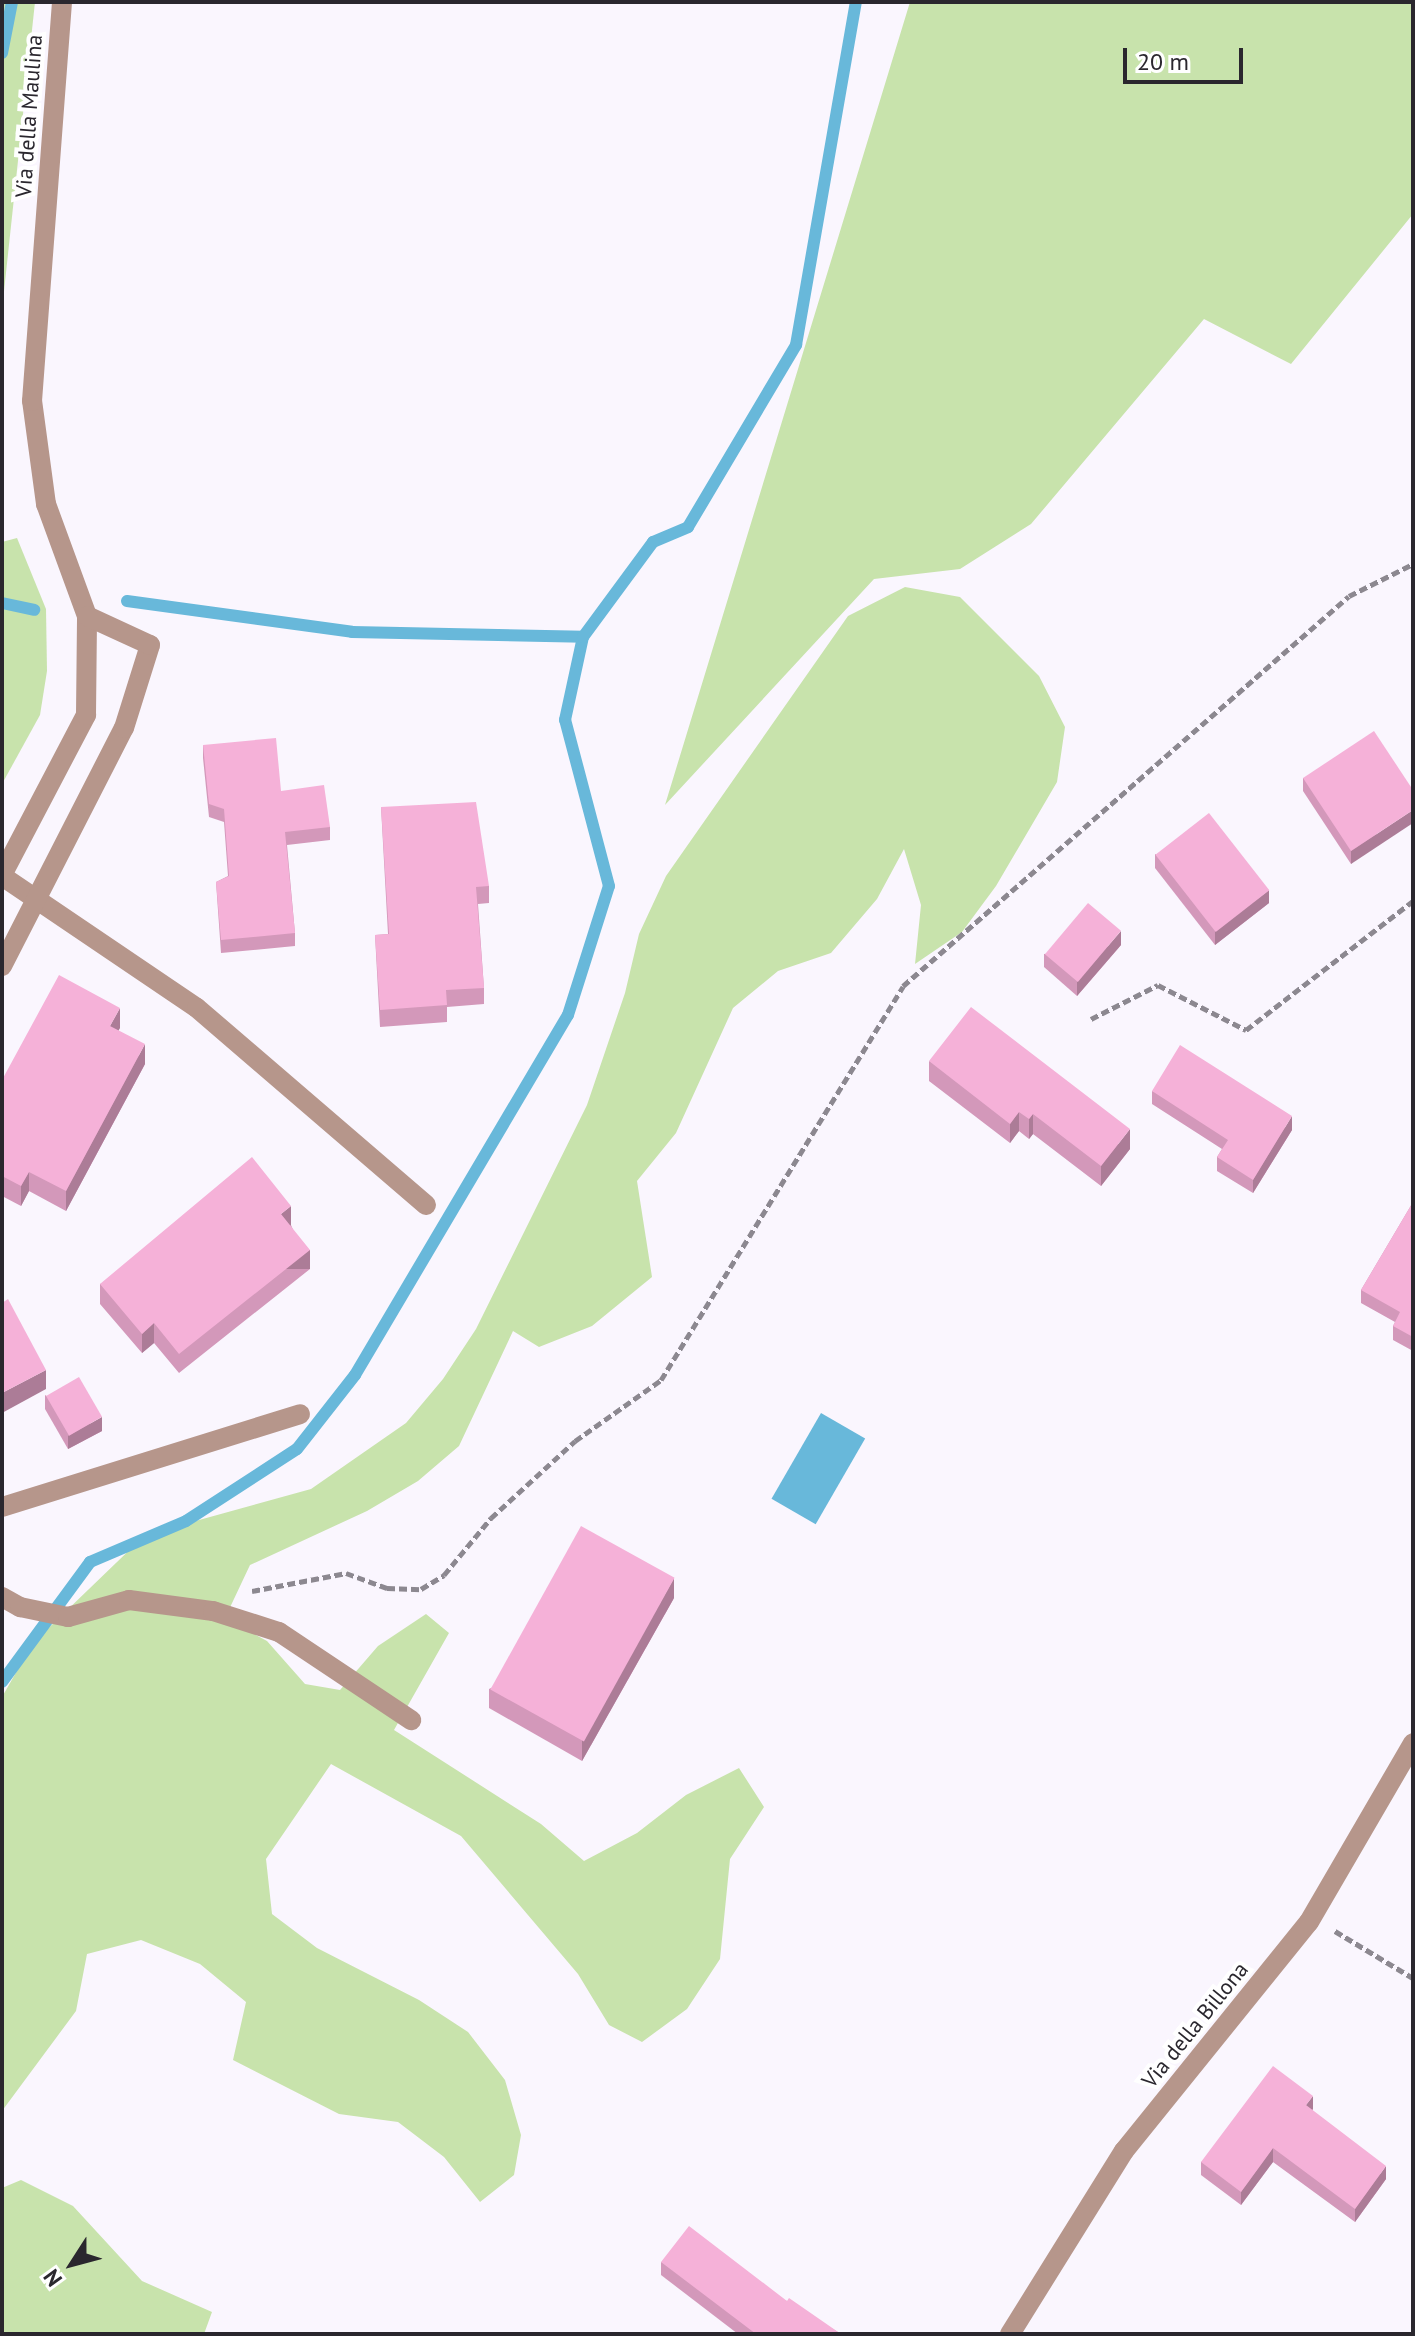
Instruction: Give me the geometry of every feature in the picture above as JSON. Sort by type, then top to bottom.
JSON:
[{"type":"street","name":"Via della Maulina","points":[[2,876],[86,715],[87,616],[46,504],[32,401],[62,2]]},
{"type":"street","points":[[2,966],[39,901],[124,728],[150,645],[87,616]]},
{"type":"street","points":[[2,876],[197,1008],[426,1205]]},
{"type":"street","points":[[2,1507],[300,1414]]},
{"type":"street","points":[[11,1602],[68,1617],[129,1600],[213,1611],[279,1632],[411,1720]]},
{"type":"street","name":"Via della Billona","points":[[1010,2334],[1124,2151],[1312,1917],[1413,1743]]},
{"type":"path","points":[[248,1592],[346,1573],[387,1588],[421,1589],[444,1575],[491,1518],[575,1441],[661,1380],[903,986],[1014,884],[1349,596],[1413,564]]},
{"type":"path","points":[[1091,1019],[1158,985],[1246,1030],[1413,901]]},
{"type":"path","points":[[1312,1917],[1413,1978]]},
{"type":"green space","points":[[2,2],[35,2],[2,310]]},
{"type":"green space","points":[[910,2],[1413,2],[1413,214],[1291,364],[1204,319],[1031,524],[960,569],[874,579],[665,805]]},
{"type":"green space","points":[[17,538],[46,609],[47,671],[40,715],[2,784],[2,542]]},
{"type":"green space","points":[[905,587],[960,597],[1039,676],[1065,727],[1057,782],[996,886],[962,932],[915,964],[921,905],[904,849],[877,899],[831,953],[778,971],[733,1008],[676,1133],[637,1181],[652,1277],[592,1326],[539,1347],[513,1331],[459,1446],[418,1481],[367,1511],[250,1565],[225,1618],[267,1641],[305,1684],[340,1690],[378,1646],[426,1614],[449,1633],[394,1730],[541,1824],[584,1861],[637,1833],[686,1795],[739,1768],[764,1807],[730,1859],[720,1959],[687,2009],[642,2042],[609,2025],[578,1974],[461,1836],[331,1764],[266,1859],[272,1914],[317,1948],[419,2000],[468,2032],[505,2080],[521,2135],[514,2175],[480,2202],[444,2157],[398,2122],[339,2114],[233,2060],[246,2002],[200,1964],[141,1940],[87,1954],[76,2011],[2,2111],[2,1697],[33,1643],[145,1535],[311,1489],[406,1423],[443,1379],[476,1329],[587,1105],[625,993],[639,934],[666,876],[848,616]]},
{"type":"green space","points":[[21,2180],[73,2206],[142,2281],[212,2312],[204,2334],[2,2334],[2,2188]]},
{"type":"water","points":[[821,1413],[865,1438],[816,1524],[772,1499]]},
{"type":"building","points":[[1374,731],[1413,790],[1413,810],[1351,851],[1303,778]]},
{"type":"building","points":[[276,738],[281,791],[324,785],[330,827],[285,832],[295,933],[221,940],[216,882],[229,876],[224,809],[209,804],[203,745]]},
{"type":"building","points":[[476,802],[489,886],[476,887],[484,988],[446,990],[447,1005],[380,1010],[375,935],[389,934],[381,807]]},
{"type":"building","points":[[1209,813],[1269,890],[1216,932],[1155,855]]},
{"type":"building","points":[[1088,903],[1121,931],[1078,982],[1045,954]]},
{"type":"building","points":[[59,975],[120,1008],[110,1026],[145,1044],[66,1191],[29,1172],[21,1186],[2,1176],[2,1080]]},
{"type":"building","points":[[971,1007],[1130,1129],[1101,1166],[1033,1114],[1029,1119],[1019,1112],[1010,1124],[929,1061]]},
{"type":"building","points":[[1180,1045],[1292,1116],[1253,1180],[1217,1157],[1228,1140],[1152,1091]]},
{"type":"building","points":[[252,1157],[291,1206],[281,1214],[310,1250],[179,1354],[154,1323],[142,1334],[100,1284]]},
{"type":"building","points":[[1413,1202],[1413,1337],[1393,1326],[1400,1312],[1361,1290]]},
{"type":"building","points":[[8,1299],[46,1370],[2,1393],[2,1303]]},
{"type":"building","points":[[79,1377],[102,1417],[69,1436],[46,1396]]},
{"type":"building","points":[[581,1526],[675,1578],[584,1741],[490,1690]]},
{"type":"building","points":[[1273,2066],[1313,2096],[1306,2105],[1386,2166],[1355,2209],[1273,2148],[1241,2192],[1201,2162]]},
{"type":"building","points":[[689,2226],[787,2301],[789,2298],[841,2334],[756,2334],[661,2262]]},
{"type":"waterway","points":[[2,53],[12,2]]},
{"type":"waterway","points":[[2,1682],[90,1562],[186,1521],[297,1449],[355,1375],[568,1015],[609,886],[565,720],[583,637],[653,542],[688,527],[796,345],[856,2]]},
{"type":"waterway","points":[[127,601],[352,632],[583,637]]},
{"type":"waterway","points":[[2,603],[34,610]]}]
